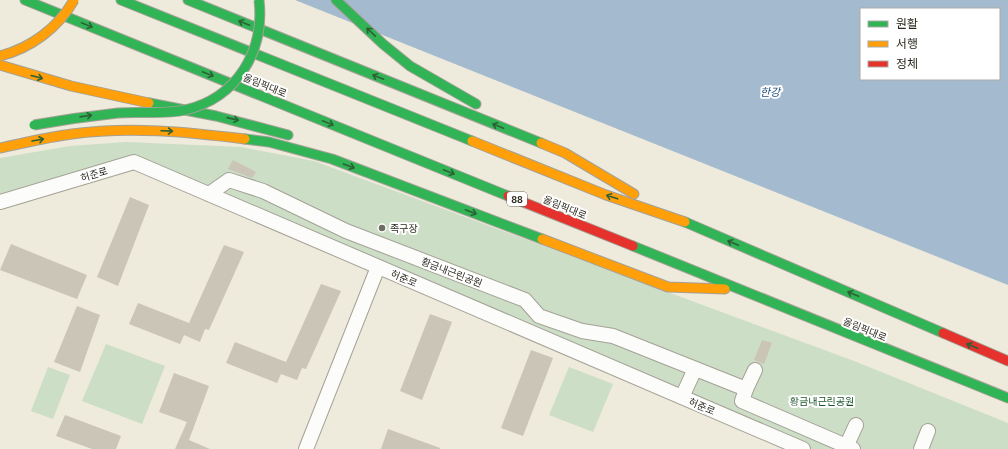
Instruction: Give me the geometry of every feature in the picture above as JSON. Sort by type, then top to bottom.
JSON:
[{"type":"highway","name":"올림픽대로","points":[[25,0],[1008,398]]},
{"type":"highway","points":[[0,56],[21,50],[48,31],[71,6],[74,0]]},
{"type":"highway","points":[[121,0],[606,195],[669,215],[1008,361]]},
{"type":"highway","points":[[188,0],[565,153]]},
{"type":"highway","points":[[30,126],[87,116],[191,108],[212,99],[231,86],[246,66],[256,47],[260,24],[259,0]]},
{"type":"highway","points":[[336,0],[383,44],[410,66],[565,153],[669,215]]},
{"type":"highway","points":[[0,65],[109,95],[256,124],[300,138]]},
{"type":"highway","points":[[0,148],[72,134],[131,130],[191,132],[269,142],[332,159],[668,287],[741,290]]},
{"type":"highway","points":[[328,148],[364,161],[398,184]]},
{"type":"street","name":"허준로","points":[[0,202],[134,162],[803,449]]},
{"type":"street","name":"황금내근린공원","points":[[209,194],[229,180],[263,191],[346,231],[525,300],[539,316],[582,331],[613,336],[746,389]]},
{"type":"street","points":[[306,449],[378,267]]},
{"type":"street","points":[[682,397],[695,369]]},
{"type":"street","points":[[755,370],[742,401],[849,448],[852,428]]},
{"type":"street","points":[[921,449],[928,431]]},
{"type":"green space","name":"황금내근린공원","points":[[126,142],[241,147],[314,161],[854,361],[1008,423],[1008,449],[812,449],[130,156],[0,198],[0,158],[70,146]]},
{"type":"green space","points":[[106,344],[165,366],[142,424],[82,401]]},
{"type":"green space","points":[[48,367],[70,375],[53,419],[31,411]]},
{"type":"green space","points":[[569,367],[613,384],[593,432],[549,415]]},
{"type":"water","name":"한강","points":[[295,0],[1008,0],[1008,285]]},
{"type":"building","points":[[233,160],[256,172],[252,178],[228,169]]},
{"type":"building","points":[[130,197],[149,205],[118,286],[97,277]]},
{"type":"building","points":[[11,244],[87,275],[77,299],[0,270]]},
{"type":"building","points":[[224,245],[244,252],[209,330],[205,329],[200,342],[184,335],[180,344],[129,324],[138,303],[189,323]]},
{"type":"building","points":[[321,284],[341,291],[306,369],[302,368],[297,380],[281,374],[277,383],[226,363],[235,342],[286,362]]},
{"type":"building","points":[[77,306],[100,315],[80,372],[54,362]]},
{"type":"building","points":[[430,314],[452,322],[422,400],[400,391]]},
{"type":"building","points":[[762,340],[772,343],[764,364],[754,360]]},
{"type":"building","points":[[531,350],[553,358],[523,436],[501,428]]},
{"type":"building","points":[[174,373],[209,386],[189,440],[210,449],[175,449],[187,422],[159,412]]},
{"type":"building","points":[[65,415],[121,436],[116,449],[92,449],[56,436]]},
{"type":"building","points":[[388,429],[440,448],[440,449],[381,449]]},
{"type":"traffic: fast","points":[[25,0],[508,196]]},
{"type":"traffic: fast","points":[[121,0],[472,141]]},
{"type":"traffic: fast","points":[[188,0],[541,143]]},
{"type":"traffic: fast","points":[[34,125],[118,113],[160,113],[177,111],[203,104],[219,95],[233,83],[244,70],[252,54],[257,37],[260,19],[259,0]]},
{"type":"traffic: fast","points":[[336,0],[383,44],[410,66],[476,104]]},
{"type":"traffic: fast","points":[[149,103],[216,116],[288,135]]},
{"type":"traffic: fast","points":[[245,139],[269,142],[332,159],[542,239]]},
{"type":"traffic: fast","points":[[685,222],[943,333]]},
{"type":"traffic: fast","points":[[633,246],[1008,398]]},
{"type":"traffic: slow","points":[[0,56],[22,48],[43,36],[60,19],[74,0]]},
{"type":"traffic: slow","points":[[0,65],[71,86],[149,103]]},
{"type":"traffic: slow","points":[[0,148],[63,135],[115,130],[180,132],[245,139]]},
{"type":"traffic: slow","points":[[472,141],[606,195],[685,222]]},
{"type":"traffic: slow","points":[[541,143],[565,153],[634,194]]},
{"type":"traffic: slow","points":[[542,239],[668,287],[725,289]]},
{"type":"traffic: jam","points":[[508,196],[633,246]]},
{"type":"traffic: jam","points":[[943,333],[1008,361]]},
{"type":"place","name":"족구장","points":[[382,228]]}]
